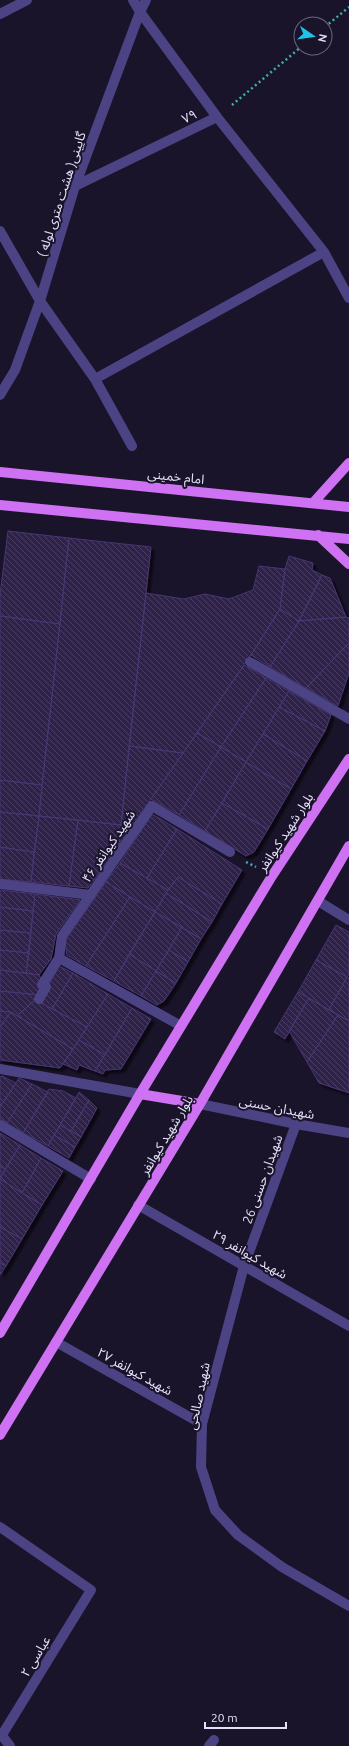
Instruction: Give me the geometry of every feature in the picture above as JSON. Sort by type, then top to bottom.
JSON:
[{"type":"main road","points":[[313,503],[349,463]]},
{"type":"main road","name":"امام خمینی","points":[[0,472],[349,507]]},
{"type":"main road","points":[[0,505],[349,539]]},
{"type":"main road","points":[[318,535],[349,564]]},
{"type":"main road","name":"بلوار شهید کیوانفر","points":[[0,1333],[140,1094],[272,876],[349,758]]},
{"type":"main road","name":"بلوار شهید کیوانفر","points":[[0,1435],[200,1104],[349,846]]},
{"type":"main road","points":[[140,1094],[200,1104]]},
{"type":"street","points":[[0,14],[27,0]]},
{"type":"street","points":[[133,0],[140,12],[217,117],[324,252],[349,298]]},
{"type":"street","name":"گایینی( هشت متری لوله )","points":[[0,395],[15,370],[40,301],[75,186],[140,12],[146,0]]},
{"type":"street","name":"۷۹","points":[[75,186],[217,117]]},
{"type":"street","points":[[0,231],[40,301],[95,379],[132,446]]},
{"type":"street","points":[[95,379],[324,252]]},
{"type":"street","points":[[250,662],[349,719]]},
{"type":"street","name":"شهید کیوانفر ۴۶","points":[[39,999],[46,987],[42,985],[59,958],[62,936],[152,806],[230,852]]},
{"type":"street","points":[[0,884],[91,894]]},
{"type":"street","points":[[318,901],[349,920]]},
{"type":"street","points":[[59,958],[181,1026]]},
{"type":"street","points":[[0,1069],[140,1094]]},
{"type":"street","name":"شهیدان حسنی","points":[[200,1104],[296,1124],[349,1133]]},
{"type":"street","points":[[0,1124],[91,1179]]},
{"type":"street","name":"شهیدان حسنی 26","points":[[244,1266],[296,1124]]},
{"type":"street","name":"شهید کیوانفر ۲۹","points":[[138,1205],[349,1326]]},
{"type":"street","name":"شهید صالحی","points":[[244,1266],[202,1424],[201,1467],[215,1510],[238,1535],[282,1567],[349,1606]]},
{"type":"street","name":"شهید کیوانفر ۲۷","points":[[56,1342],[202,1424]]},
{"type":"street","name":"عباسی ۲","points":[[0,1527],[91,1590],[1,1734]]},
{"type":"street","points":[[1,1734],[10,1746]]},
{"type":"path","points":[[333,21],[349,8]]},
{"type":"path","name":"۷۹","points":[[217,117],[293,54]]},
{"type":"path","points":[[230,852],[272,876]]},
{"type":"building","points":[[8,531],[69,538],[60,624],[0,616],[0,595]]},
{"type":"building","points":[[69,538],[151,547],[121,825],[39,816]]},
{"type":"building","points":[[289,556],[313,563],[312,570],[322,575],[299,621],[280,609],[285,569]]},
{"type":"building","points":[[259,566],[285,569],[280,609],[251,655],[183,753],[129,746],[146,593],[184,599],[205,594],[229,599],[253,590]]},
{"type":"building","points":[[322,575],[330,578],[346,617],[299,621]]},
{"type":"building","points":[[280,609],[299,621],[270,667],[251,655]]},
{"type":"building","points":[[0,616],[60,624],[42,785],[0,780]]},
{"type":"building","points":[[349,618],[349,643],[306,688],[270,667],[299,621]]},
{"type":"building","points":[[349,643],[349,673],[338,706],[306,688]]},
{"type":"building","points":[[244,665],[266,678],[221,747],[197,733]]},
{"type":"building","points":[[266,678],[289,691],[246,762],[221,747]]},
{"type":"building","points":[[289,691],[331,715],[325,731],[279,707]]},
{"type":"building","points":[[279,707],[325,731],[307,761],[263,734]]},
{"type":"building","points":[[197,733],[221,747],[179,815],[151,799]]},
{"type":"building","points":[[263,734],[307,761],[291,789],[246,762]]},
{"type":"building","points":[[129,746],[183,753],[119,845],[121,825]]},
{"type":"building","points":[[221,747],[246,762],[205,831],[179,815]]},
{"type":"building","points":[[246,762],[291,789],[268,829],[222,803]]},
{"type":"building","points":[[0,780],[42,785],[39,816],[0,812]]},
{"type":"building","points":[[222,803],[268,829],[254,852],[246,856],[205,831]]},
{"type":"building","points":[[0,812],[39,816],[34,852],[0,847]]},
{"type":"building","points":[[152,814],[177,829],[147,878],[120,863]]},
{"type":"building","points":[[39,816],[78,820],[69,886],[31,882]]},
{"type":"building","points":[[78,820],[121,825],[119,845],[88,888],[69,886]]},
{"type":"building","points":[[177,829],[242,870],[222,904],[178,877],[168,890],[147,878]]},
{"type":"building","points":[[0,847],[34,852],[31,882],[0,879]]},
{"type":"building","points":[[120,863],[168,890],[155,912],[106,882]]},
{"type":"building","points":[[178,877],[222,904],[212,922],[166,893]]},
{"type":"building","points":[[106,882],[130,897],[86,966],[67,955],[65,941]]},
{"type":"building","points":[[0,890],[35,894],[33,911],[0,907]]},
{"type":"building","points":[[166,893],[212,922],[201,939],[155,912]]},
{"type":"building","points":[[35,894],[80,900],[56,934],[51,959],[39,975],[26,973]]},
{"type":"building","points":[[130,897],[155,912],[114,981],[86,966]]},
{"type":"building","points":[[0,907],[33,911],[31,933],[0,930]]},
{"type":"building","points":[[155,912],[182,927],[156,971],[129,954]]},
{"type":"building","points":[[336,925],[349,932],[349,974],[347,977],[316,960]]},
{"type":"building","points":[[182,927],[201,939],[188,962],[169,950]]},
{"type":"building","points":[[0,930],[31,933],[29,953],[0,950]]},
{"type":"building","points":[[0,950],[29,953],[26,973],[0,970]]},
{"type":"building","points":[[169,950],[188,962],[176,983],[156,971]]},
{"type":"building","points":[[129,954],[156,971],[141,996],[114,981]]},
{"type":"building","points":[[316,960],[347,977],[329,1010],[298,992]]},
{"type":"building","points":[[59,966],[73,973],[52,1009],[40,1002]]},
{"type":"building","points":[[0,970],[39,975],[42,981],[42,988],[39,995],[0,991]]},
{"type":"building","points":[[156,971],[176,983],[164,1001],[157,1005],[141,996]]},
{"type":"building","points":[[73,973],[108,994],[87,1027],[52,1009]]},
{"type":"building","points":[[347,977],[349,978],[349,1021],[329,1010]]},
{"type":"building","points":[[0,991],[39,995],[17,1016],[11,1012],[0,1011]]},
{"type":"building","points":[[298,992],[309,998],[285,1039],[274,1032]]},
{"type":"building","points":[[108,994],[132,1008],[105,1055],[79,1040]]},
{"type":"building","points":[[309,998],[338,1015],[307,1062],[289,1031]]},
{"type":"building","points":[[35,1000],[87,1027],[73,1049],[17,1016]]},
{"type":"building","points":[[132,1008],[151,1019],[121,1069],[105,1070],[103,1074],[95,1071]]},
{"type":"building","points":[[0,1011],[11,1012],[0,1027]]},
{"type":"building","points":[[11,1012],[73,1049],[60,1068],[0,1060],[0,1027]]},
{"type":"building","points":[[338,1015],[349,1021],[349,1093],[319,1083],[307,1062]]},
{"type":"building","points":[[79,1040],[105,1055],[95,1071],[79,1065],[77,1070],[63,1064]]},
{"type":"building","points":[[2,1076],[16,1083],[0,1107],[0,1077]]},
{"type":"building","points":[[19,1078],[32,1084],[7,1123],[0,1119],[0,1107]]},
{"type":"building","points":[[32,1084],[48,1092],[23,1133],[7,1123]]},
{"type":"building","points":[[49,1089],[63,1091],[76,1098],[48,1146],[23,1133]]},
{"type":"building","points":[[79,1092],[89,1100],[71,1131],[60,1125]]},
{"type":"building","points":[[89,1100],[97,1108],[81,1137],[71,1131]]},
{"type":"building","points":[[60,1125],[81,1137],[75,1147],[54,1135]]},
{"type":"building","points":[[0,1133],[20,1145],[5,1169],[0,1166]]},
{"type":"building","points":[[54,1135],[75,1147],[69,1158],[48,1146]]},
{"type":"building","points":[[20,1145],[41,1158],[22,1193],[0,1179]]},
{"type":"building","points":[[41,1158],[63,1171],[42,1205],[22,1193]]},
{"type":"building","points":[[0,1166],[5,1169],[0,1178]]},
{"type":"building","points":[[0,1179],[42,1205],[22,1239],[0,1227]]},
{"type":"building","points":[[0,1227],[22,1239],[6,1266],[0,1263]]},
{"type":"building","points":[[0,1263],[6,1266],[0,1275]]}]
